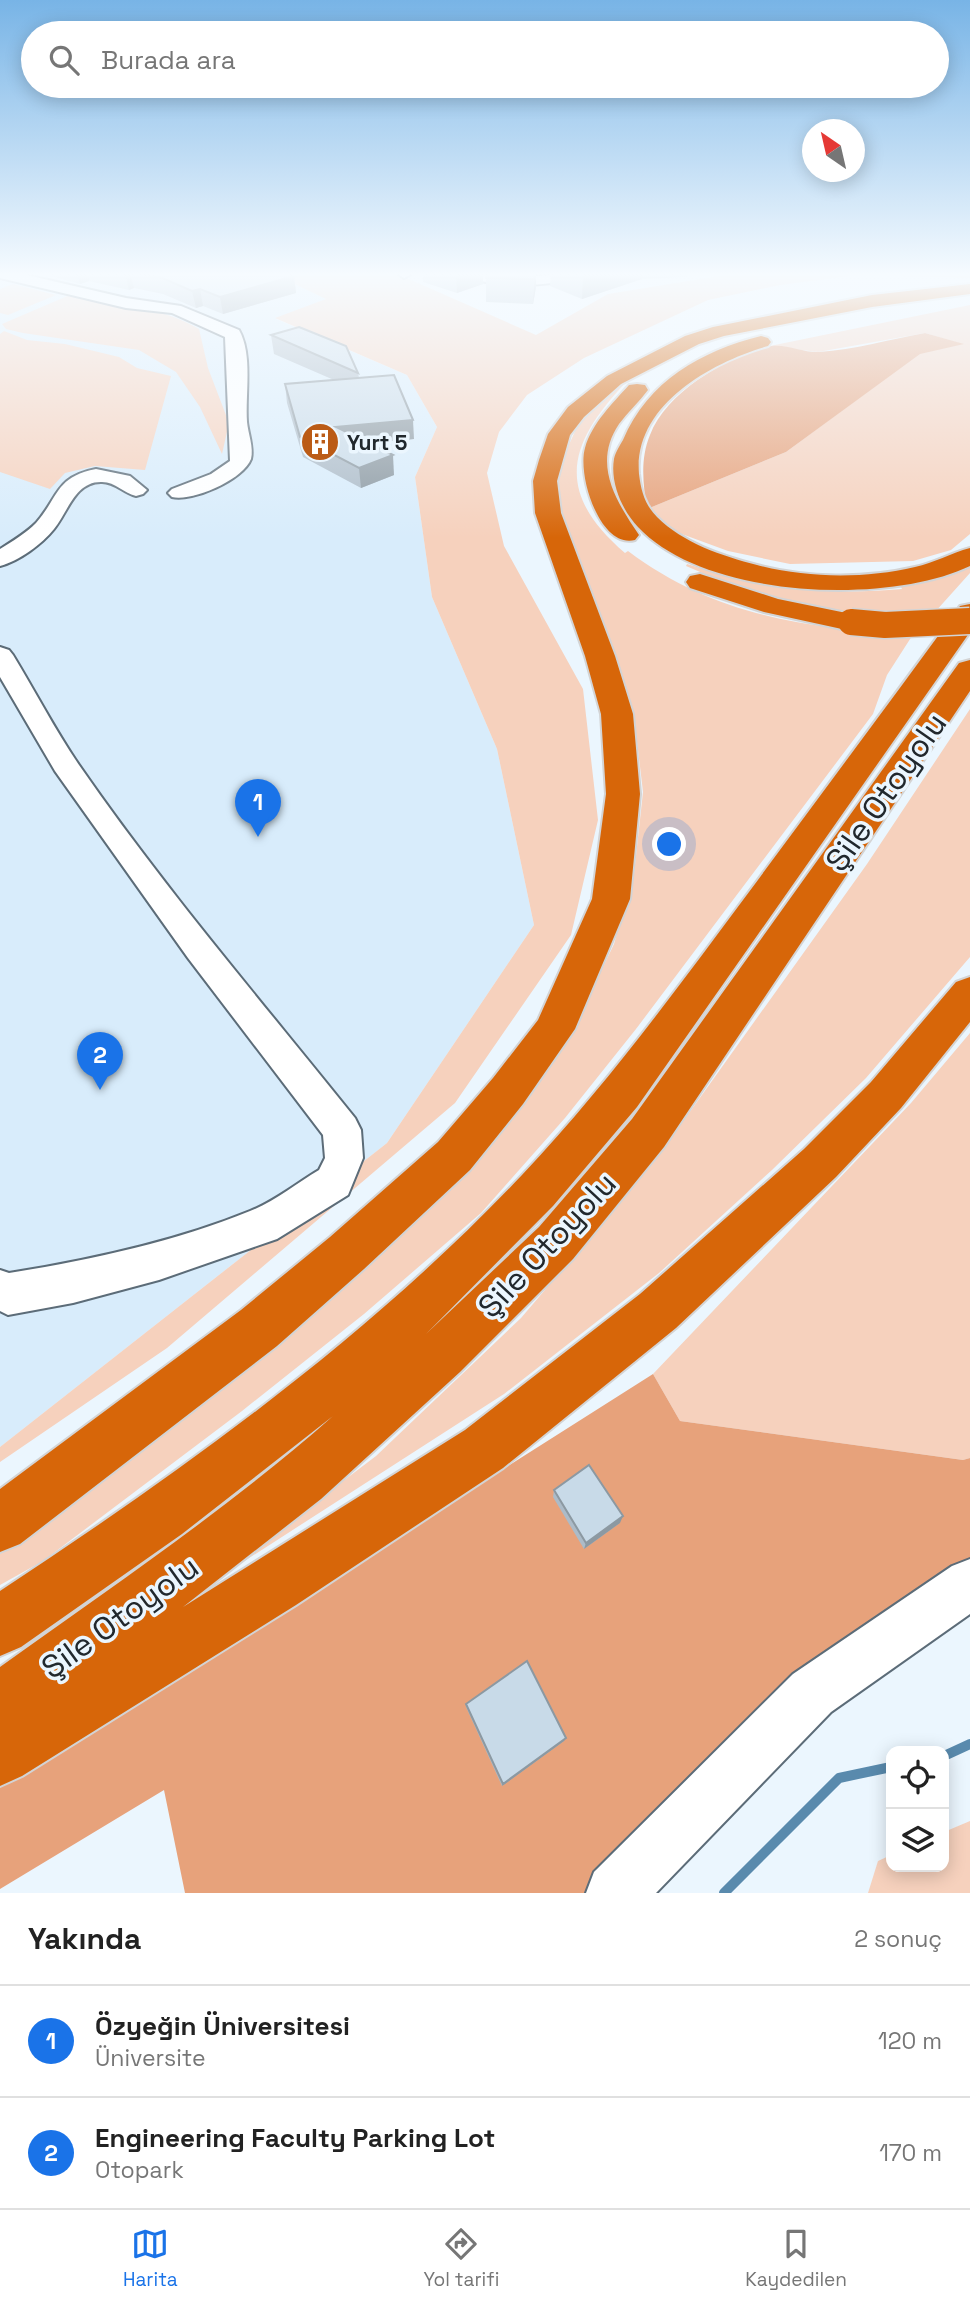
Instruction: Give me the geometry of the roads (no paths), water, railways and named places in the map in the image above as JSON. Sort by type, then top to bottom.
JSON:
[{"type":"highway","points":[[0,1524],[259,1328],[347,1253],[454,1156],[508,1091],[554,1029],[611,900],[623,794],[617,714],[600,656],[548,513],[545,481],[559,434],[576,412],[614,380],[650,361]]},
{"type":"highway","points":[[639,546],[623,533],[604,506],[595,464],[598,440],[609,422],[642,384],[681,361]]},
{"type":"highway","points":[[714,361],[681,379],[652,404],[630,439],[623,467],[628,494],[641,515],[657,532],[679,546],[747,572],[784,579],[832,583],[880,581],[926,574],[970,556]]},
{"type":"highway","points":[[677,571],[732,595],[808,615],[885,625],[970,621]]},
{"type":"highway","name":"Şile Otoyolu","points":[[0,1626],[223,1471],[386,1336],[502,1227],[611,1107],[970,612]]},
{"type":"highway","name":"Şile Otoyolu","points":[[0,1704],[193,1564],[302,1480],[442,1354],[556,1243],[648,1133],[970,670]]},
{"type":"highway","points":[[0,1754],[275,1584],[494,1441],[658,1311],[820,1163],[886,1095],[970,993]]},
{"type":"street","points":[[0,559],[26,543],[44,527],[73,484],[87,478],[104,476],[128,481],[157,494],[225,474],[240,462],[242,454],[236,412],[236,361]]},
{"type":"street","points":[[0,655],[65,765],[95,809],[200,949],[342,1130],[344,1158],[334,1182],[263,1226],[159,1260],[72,1283],[8,1294],[0,1290]]},
{"type":"street","points":[[615,1893],[812,1692],[970,1584]]},
{"type":"waterway","points":[[949,1754],[970,1744]]},
{"type":"waterway","points":[[724,1893],[839,1778],[886,1768]]},
{"type":"place","name":"Yurt 5","points":[[320,442]]},
{"type":"place","name":"Özyeğin Üniversitesi","points":[[258,837]]},
{"type":"place","name":"Engineering Faculty Parking Lot","points":[[100,1090]]}]
